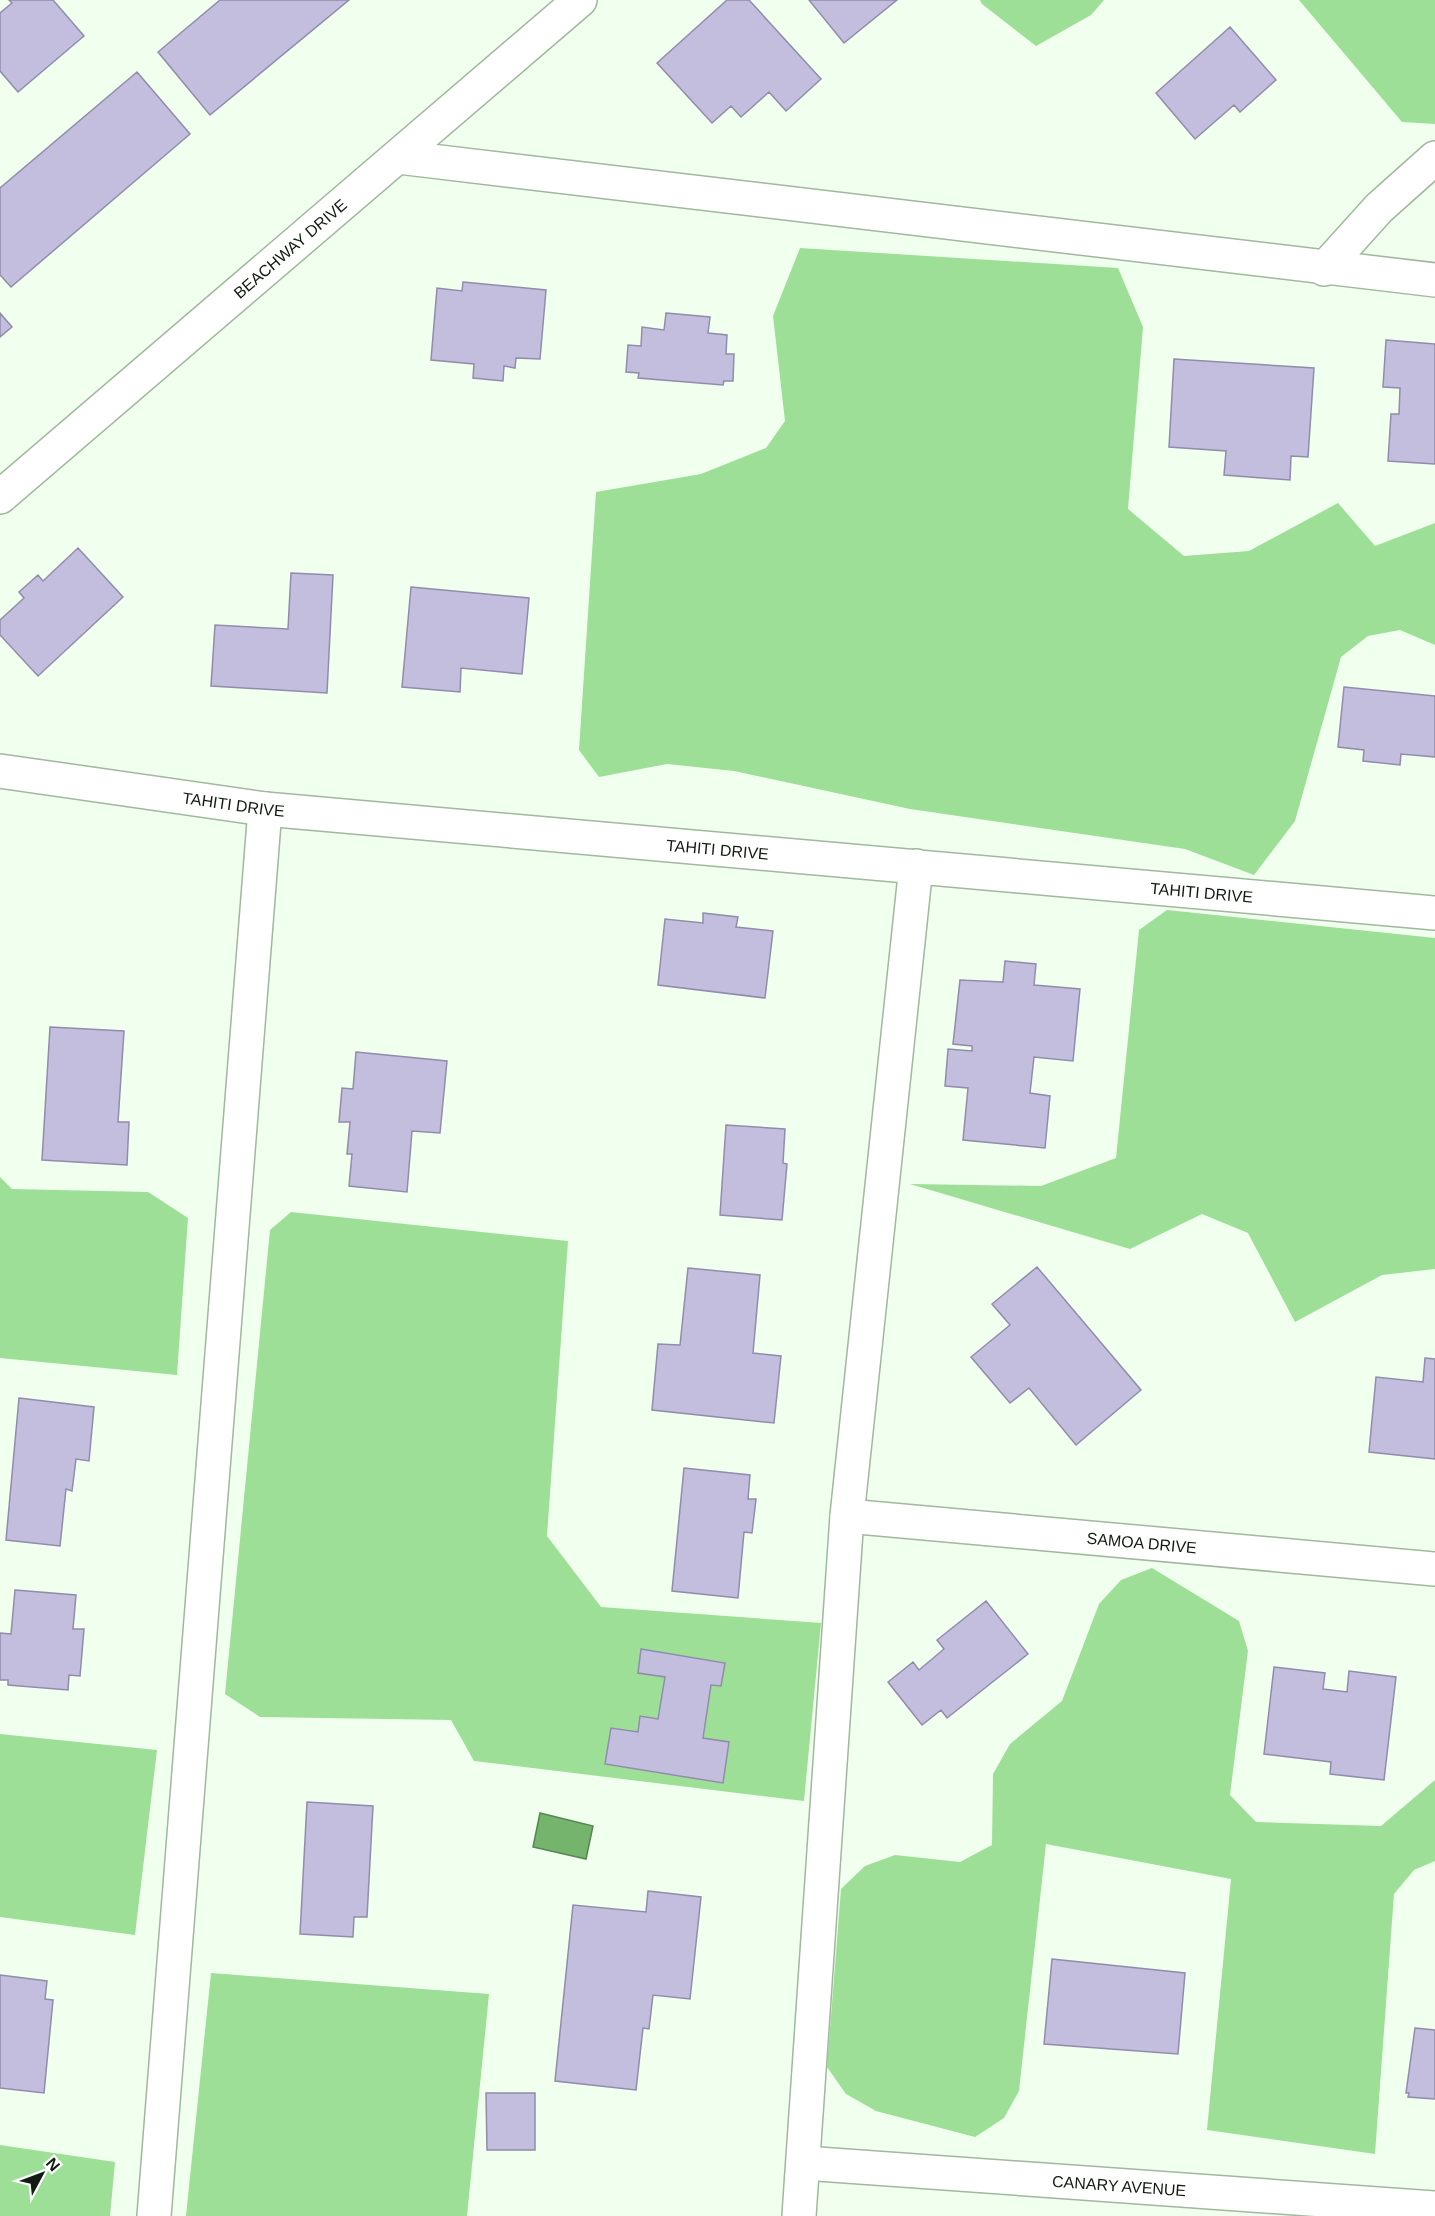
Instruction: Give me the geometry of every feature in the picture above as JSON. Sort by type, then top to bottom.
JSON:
[{"type":"street","name":"BEACHWAY DRIVE","points":[[0,497],[580,0]]},
{"type":"street","points":[[398,157],[1324,269],[1435,280]]},
{"type":"street","points":[[1324,269],[1379,208],[1435,158]]},
{"type":"street","name":"TAHITI DRIVE","points":[[0,771],[265,809],[1435,913]]},
{"type":"street","points":[[154,2216],[265,809]]},
{"type":"street","points":[[799,2216],[847,1516],[916,866]]},
{"type":"street","name":"SAMOA DRIVE","points":[[847,1516],[1435,1569]]},
{"type":"street","name":"CANARY AVENUE","points":[[804,2163],[1435,2208]]},
{"type":"shaded area","points":[[980,0],[1104,0],[1091,15],[1036,46],[982,4]]},
{"type":"shaded area","points":[[1299,0],[1435,0],[1435,124],[1402,122]]},
{"type":"shaded area","points":[[800,248],[1118,268],[1143,327],[1128,509],[1184,556],[1249,551],[1338,503],[1375,546],[1435,523],[1435,645],[1400,630],[1368,636],[1341,657],[1295,821],[1254,875],[1185,849],[910,809],[734,771],[667,764],[599,777],[579,750],[596,492],[701,474],[766,448],[785,421],[773,316]]},
{"type":"shaded area","points":[[1167,910],[1435,938],[1435,1269],[1382,1275],[1295,1322],[1248,1233],[1202,1214],[1130,1249],[910,1184],[1041,1186],[1116,1158],[1139,930]]},
{"type":"shaded area","points":[[0,1177],[12,1189],[148,1192],[188,1218],[177,1375],[0,1358]]},
{"type":"shaded area","points":[[291,1212],[568,1241],[547,1536],[601,1607],[821,1623],[804,1801],[474,1761],[451,1720],[260,1717],[225,1694],[270,1230]],"holes":[[[641,1649],[725,1663],[721,1686],[711,1685],[703,1738],[729,1743],[723,1783],[605,1764],[611,1728],[638,1732],[640,1716],[658,1719],[665,1677],[638,1673]]]},
{"type":"shaded area","points":[[1152,1568],[1239,1621],[1248,1651],[1230,1795],[1256,1822],[1381,1826],[1435,1780],[1435,1861],[1414,1870],[1394,1894],[1375,2154],[1207,2130],[1231,1879],[1046,1844],[1019,2091],[1004,2118],[975,2137],[876,2111],[846,2094],[827,2067],[841,1889],[865,1866],[895,1855],[960,1862],[992,1845],[993,1774],[1010,1744],[1062,1701],[1099,1604],[1121,1580]]},
{"type":"shaded area","points":[[0,1734],[157,1750],[135,1935],[0,1917]]},
{"type":"shaded area","points":[[540,1813],[593,1826],[586,1859],[533,1847]]},
{"type":"shaded area","points":[[211,1973],[489,1994],[467,2216],[186,2216]]},
{"type":"shaded area","points":[[0,2145],[115,2162],[110,2216],[0,2216]]},
{"type":"building","points":[[9,0],[53,0],[84,36],[18,92],[0,71],[0,13],[12,3]]},
{"type":"building","points":[[220,0],[349,0],[210,115],[158,52]]},
{"type":"building","points":[[727,0],[749,0],[821,79],[786,111],[769,92],[741,117],[731,106],[712,123],[657,63]]},
{"type":"building","points":[[809,0],[897,0],[844,43]]},
{"type":"building","points":[[1230,27],[1276,80],[1240,112],[1234,105],[1195,139],[1156,93]]},
{"type":"building","points":[[137,72],[190,134],[11,287],[0,275],[0,188]]},
{"type":"building","points":[[463,282],[546,290],[540,359],[516,358],[515,368],[504,366],[503,381],[473,378],[474,364],[431,360],[437,288],[462,291]]},
{"type":"building","points":[[0,313],[12,327],[0,337]]},
{"type":"building","points":[[666,313],[710,317],[708,333],[727,335],[726,354],[734,354],[733,381],[724,381],[723,385],[638,378],[639,373],[626,372],[628,345],[641,346],[642,327],[664,330]]},
{"type":"building","points":[[1386,340],[1435,344],[1435,464],[1388,461],[1391,414],[1399,414],[1400,388],[1383,387]]},
{"type":"building","points":[[1174,359],[1314,368],[1308,457],[1291,456],[1290,480],[1224,475],[1226,451],[1169,447]]},
{"type":"building","points":[[78,548],[123,597],[38,676],[0,635],[0,620],[24,598],[19,592],[38,575],[43,581]]},
{"type":"building","points":[[291,573],[333,575],[327,693],[211,686],[215,625],[288,629]]},
{"type":"building","points":[[411,587],[529,598],[522,674],[461,668],[460,692],[402,687]]},
{"type":"building","points":[[1344,687],[1435,696],[1435,757],[1401,754],[1400,765],[1363,761],[1364,750],[1338,747]]},
{"type":"building","points":[[703,913],[738,917],[736,927],[773,931],[765,998],[658,985],[665,919],[703,923]]},
{"type":"building","points":[[1005,961],[1036,964],[1034,985],[1080,989],[1073,1061],[1034,1057],[1030,1093],[1050,1096],[1045,1148],[963,1140],[968,1088],[945,1086],[948,1049],[972,1051],[972,1046],[953,1044],[960,980],[1003,982]]},
{"type":"building","points":[[50,1027],[124,1031],[118,1122],[129,1122],[127,1165],[42,1160]]},
{"type":"building","points":[[356,1052],[447,1061],[440,1133],[412,1131],[407,1192],[349,1186],[352,1154],[347,1154],[350,1122],[339,1122],[342,1088],[353,1089]]},
{"type":"building","points":[[726,1125],[785,1129],[783,1163],[787,1164],[782,1220],[720,1215]]},
{"type":"building","points":[[1037,1267],[1141,1390],[1076,1445],[1029,1388],[1010,1403],[971,1357],[1010,1325],[992,1304]]},
{"type":"building","points":[[688,1268],[760,1275],[753,1353],[781,1356],[774,1423],[652,1410],[658,1344],[680,1345]]},
{"type":"building","points":[[1425,1358],[1435,1359],[1435,1459],[1369,1452],[1376,1377],[1423,1382]]},
{"type":"building","points":[[19,1398],[94,1407],[89,1461],[76,1459],[72,1491],[66,1489],[60,1546],[6,1540]]},
{"type":"building","points":[[684,1468],[750,1475],[748,1499],[756,1499],[752,1533],[744,1532],[738,1598],[672,1591]]},
{"type":"building","points":[[15,1590],[76,1595],[73,1629],[84,1629],[80,1676],[69,1675],[68,1690],[8,1685],[8,1680],[0,1680],[0,1633],[11,1634]]},
{"type":"building","points":[[986,1601],[1028,1654],[947,1718],[941,1710],[922,1725],[888,1682],[913,1662],[919,1670],[944,1649],[937,1640]]},
{"type":"building","points":[[641,1649],[725,1663],[721,1686],[711,1685],[703,1738],[729,1742],[723,1783],[605,1764],[611,1728],[638,1732],[640,1716],[658,1719],[665,1677],[638,1673]]},
{"type":"building","points":[[1274,1667],[1325,1673],[1323,1689],[1347,1692],[1349,1671],[1396,1677],[1384,1780],[1330,1774],[1331,1762],[1264,1754]]},
{"type":"building","points":[[307,1802],[373,1806],[367,1917],[354,1917],[353,1937],[300,1934]]},
{"type":"building","points":[[648,1891],[701,1897],[690,1999],[653,1995],[649,2029],[643,2028],[636,2090],[555,2081],[573,1905],[646,1912]]},
{"type":"building","points":[[1052,1959],[1185,1973],[1178,2054],[1044,2044]]},
{"type":"building","points":[[0,1975],[47,1981],[45,1999],[53,2000],[44,2093],[0,2088]]},
{"type":"building","points":[[1415,2028],[1435,2030],[1435,2099],[1408,2097],[1409,2093],[1406,2093]]},
{"type":"building","points":[[486,2093],[535,2093],[535,2150],[487,2150]]}]
